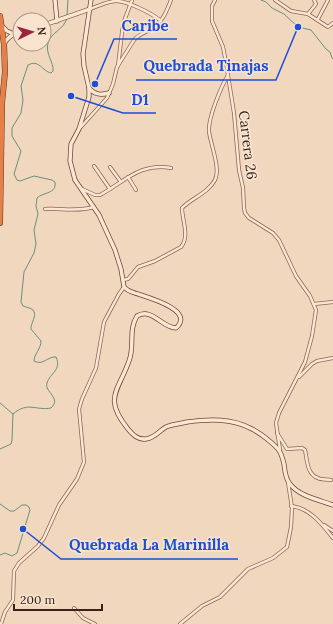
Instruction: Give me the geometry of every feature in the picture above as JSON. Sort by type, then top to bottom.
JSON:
[{"type":"highway","points":[[0,16],[4,44],[5,72],[2,104],[0,222]]},
{"type":"main road","points":[[55,0],[57,21]]},
{"type":"main road","points":[[92,0],[83,54],[89,88],[88,103],[79,129],[72,140],[70,153],[73,176],[101,219],[118,260],[124,287],[132,292],[152,298],[169,306],[179,314],[181,320],[179,326],[175,328],[172,328],[149,314],[140,314],[134,320],[130,360],[116,388],[114,401],[115,408],[134,436],[139,438],[149,439],[164,428],[172,425],[206,419],[240,424],[252,429],[278,449],[288,481],[293,487],[301,493],[333,505]]},
{"type":"main road","points":[[52,23],[90,9]]},
{"type":"main road","points":[[2,26],[12,33]]},
{"type":"main road","points":[[4,44],[12,35]]},
{"type":"main road","points":[[89,88],[96,94],[100,95],[109,93]]},
{"type":"street","points":[[79,129],[104,102],[113,84],[123,24],[132,0]]},
{"type":"street","points":[[117,67],[138,36],[161,21],[170,0]]},
{"type":"street","name":"Carrera 26","points":[[215,0],[212,10],[212,22],[223,47],[228,75],[234,113],[245,213],[249,218],[273,233],[279,240],[296,276],[314,304]]},
{"type":"street","points":[[275,0],[291,11],[308,14],[318,19],[328,27],[333,23]]},
{"type":"street","points":[[308,14],[316,4],[314,0]]},
{"type":"street","points":[[318,19],[328,0]]},
{"type":"street","points":[[90,9],[117,1],[147,12],[161,21]]},
{"type":"street","points":[[123,280],[128,279],[138,267],[155,261],[181,247],[183,244],[185,223],[182,208],[201,194],[216,177],[215,157],[209,125],[221,88],[228,75]]},
{"type":"street","points":[[94,166],[110,189]]},
{"type":"street","points":[[110,167],[121,182]]},
{"type":"street","points":[[80,188],[98,196],[134,173],[152,167],[171,168]]},
{"type":"street","points":[[128,177],[136,190]]},
{"type":"street","points":[[45,209],[58,208],[82,210],[94,207]]},
{"type":"street","points":[[1,624],[5,612],[13,600],[14,571],[44,538],[59,505],[77,479],[84,462],[79,409],[96,368],[104,322],[124,287]]},
{"type":"street","points":[[280,452],[276,423],[279,413],[304,362],[312,336],[316,310],[314,304],[333,302]]},
{"type":"street","points":[[296,380],[317,361],[333,358]]},
{"type":"street","points":[[276,431],[287,449],[304,449],[309,468],[313,475],[318,478],[330,480]]},
{"type":"street","points":[[180,624],[202,606],[220,597],[248,569],[273,558],[284,551],[288,544],[291,527],[291,506],[288,481]]},
{"type":"street","points":[[291,506],[308,512],[333,531]]},
{"type":"street","points":[[322,524],[333,538]]},
{"type":"street","points":[[74,608],[83,618],[95,624]]},
{"type":"waterway","points":[[67,15],[68,0]]},
{"type":"waterway","points":[[261,0],[284,14],[298,27],[311,30],[330,52],[333,59]]},
{"type":"waterway","points":[[0,449],[11,444],[13,414],[18,410],[28,407],[46,409],[51,408],[55,401],[48,389],[47,383],[57,368],[58,365],[56,357],[50,358],[43,362],[34,361],[41,341],[31,329],[35,314],[33,310],[23,306],[21,302],[24,272],[34,253],[36,244],[34,230],[38,214],[36,206],[37,198],[52,191],[54,189],[55,182],[34,176],[20,181],[17,180],[14,174],[21,151],[12,136],[12,128],[21,113],[23,100],[21,86],[28,65],[35,63],[48,72],[51,73],[53,71],[47,47],[48,43],[67,18]]},
{"type":"waterway","points":[[0,403],[13,414]]},
{"type":"waterway","points":[[0,504],[10,511],[14,511],[22,505],[26,505],[30,510],[17,553],[12,556],[5,553],[0,555]]},
{"type":"place","name":"Quebrada Tinajas","points":[[298,27]]},
{"type":"place","name":"Caribe","points":[[95,84]]},
{"type":"place","name":"D1","points":[[71,96]]},
{"type":"place","name":"Quebrada La Marinilla","points":[[23,529]]}]
